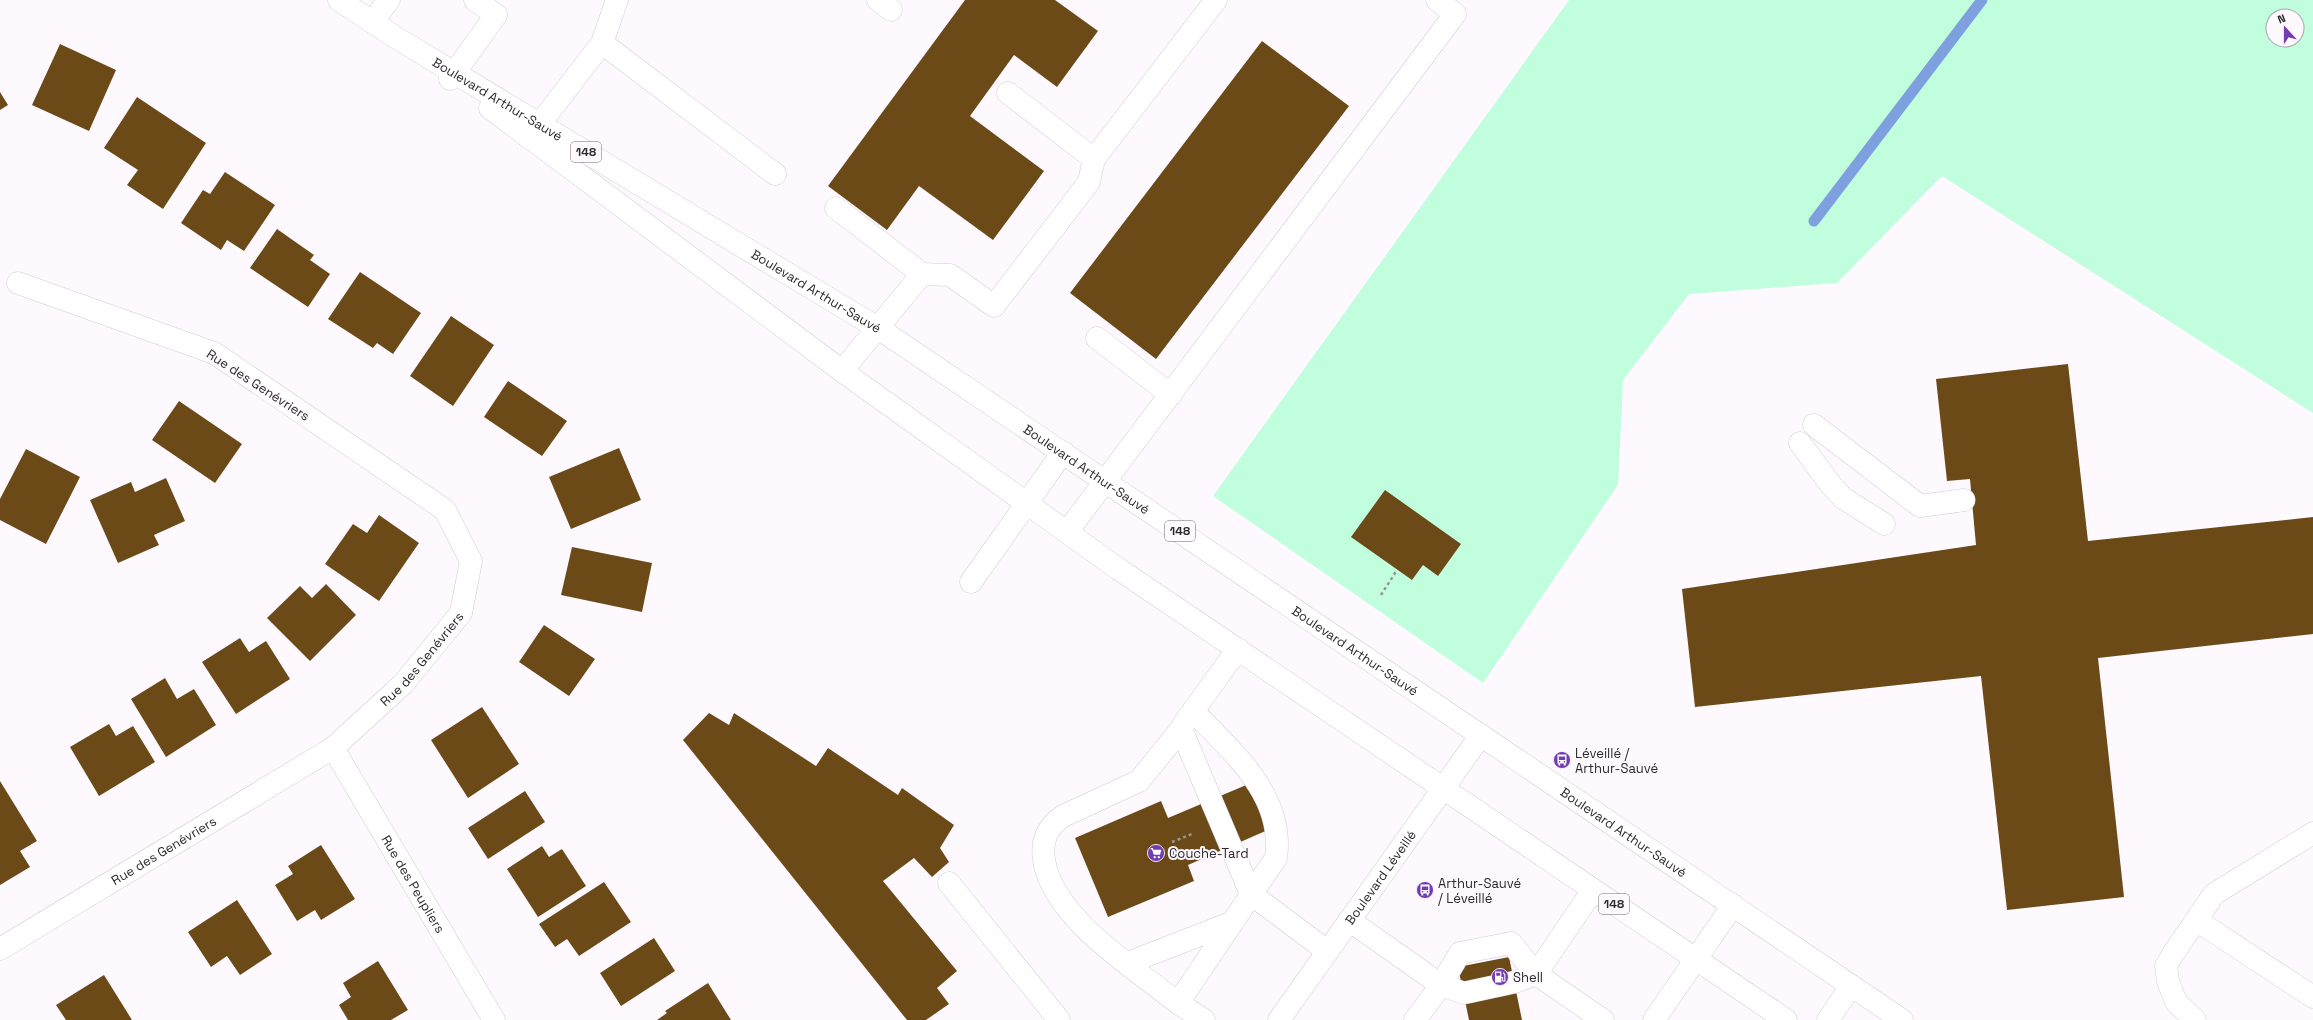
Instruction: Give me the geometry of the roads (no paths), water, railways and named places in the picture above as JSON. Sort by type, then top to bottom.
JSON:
[{"type":"main road","name":"Boulevard Arthur-Sauvé","points":[[338,0],[534,131],[878,328],[1481,734],[1902,1020]]},
{"type":"main road","points":[[372,22],[389,0]]},
{"type":"main road","points":[[452,76],[496,15],[475,0]]},
{"type":"main road","points":[[534,131],[602,43],[617,0]]},
{"type":"main road","points":[[1067,532],[1106,482],[1455,14],[1437,0]]},
{"type":"main road","points":[[836,208],[922,274],[950,275],[994,306],[1089,182],[1094,160],[1206,4]]},
{"type":"main road","points":[[602,43],[775,174]]},
{"type":"main road","points":[[1008,93],[1094,160]]},
{"type":"main road","name":"Boulevard Arthur-Sauvé","points":[[534,131],[842,371],[1027,504],[1443,789],[1786,1020]]},
{"type":"main road","points":[[842,371],[922,274]]},
{"type":"main road","name":"Rue des Genévriers","points":[[0,949],[333,748],[403,684],[461,612],[471,561],[445,510],[214,353],[18,283]]},
{"type":"main road","points":[[1097,338],[1171,395]]},
{"type":"main road","points":[[1814,425],[1920,506],[1964,500]]},
{"type":"main road","points":[[1800,442],[1831,485],[1843,498],[1884,524]]},
{"type":"main road","points":[[971,582],[1062,452]]},
{"type":"main road","points":[[1204,1020],[1178,1003],[1090,933],[1058,898],[1049,882],[1045,869],[1043,842],[1051,826],[1063,816],[1139,781],[1181,729],[1238,649]]},
{"type":"main road","points":[[1178,1003],[1276,858],[1278,841],[1277,828],[1263,791],[1251,772],[1193,711]]},
{"type":"main road","points":[[1181,729],[1251,894],[1327,951]]},
{"type":"main road","name":"Boulevard Léveillé","points":[[1279,1020],[1481,734]]},
{"type":"main road","name":"Rue des Peupliers","points":[[333,748],[494,1020]]},
{"type":"main road","points":[[2195,1020],[2176,1002],[2168,981],[2166,966],[2214,894],[2313,833]]},
{"type":"main road","points":[[949,883],[1059,1020]]},
{"type":"main road","points":[[1349,920],[1441,985],[1464,994],[1515,982],[1536,974],[1593,890]]},
{"type":"main road","points":[[1654,1020],[1697,960],[1733,905]]},
{"type":"main road","points":[[2196,920],[2313,997]]},
{"type":"main road","points":[[1128,963],[1233,922]]},
{"type":"main road","points":[[1416,1020],[1441,985],[1460,953],[1511,943],[1536,974],[1603,1020]]},
{"type":"main road","points":[[1828,1020],[1851,986]]},
{"type":"waterway","points":[[1814,221],[1982,0]]},
{"type":"place","name":"Léveillé / Arthur-Sauvé","points":[[1562,760]]},
{"type":"place","name":"Couche-Tard","points":[[1156,853]]},
{"type":"place","name":"Arthur-Sauvé / Léveillé","points":[[1425,890]]},
{"type":"place","name":"Shell","points":[[1500,977]]}]
